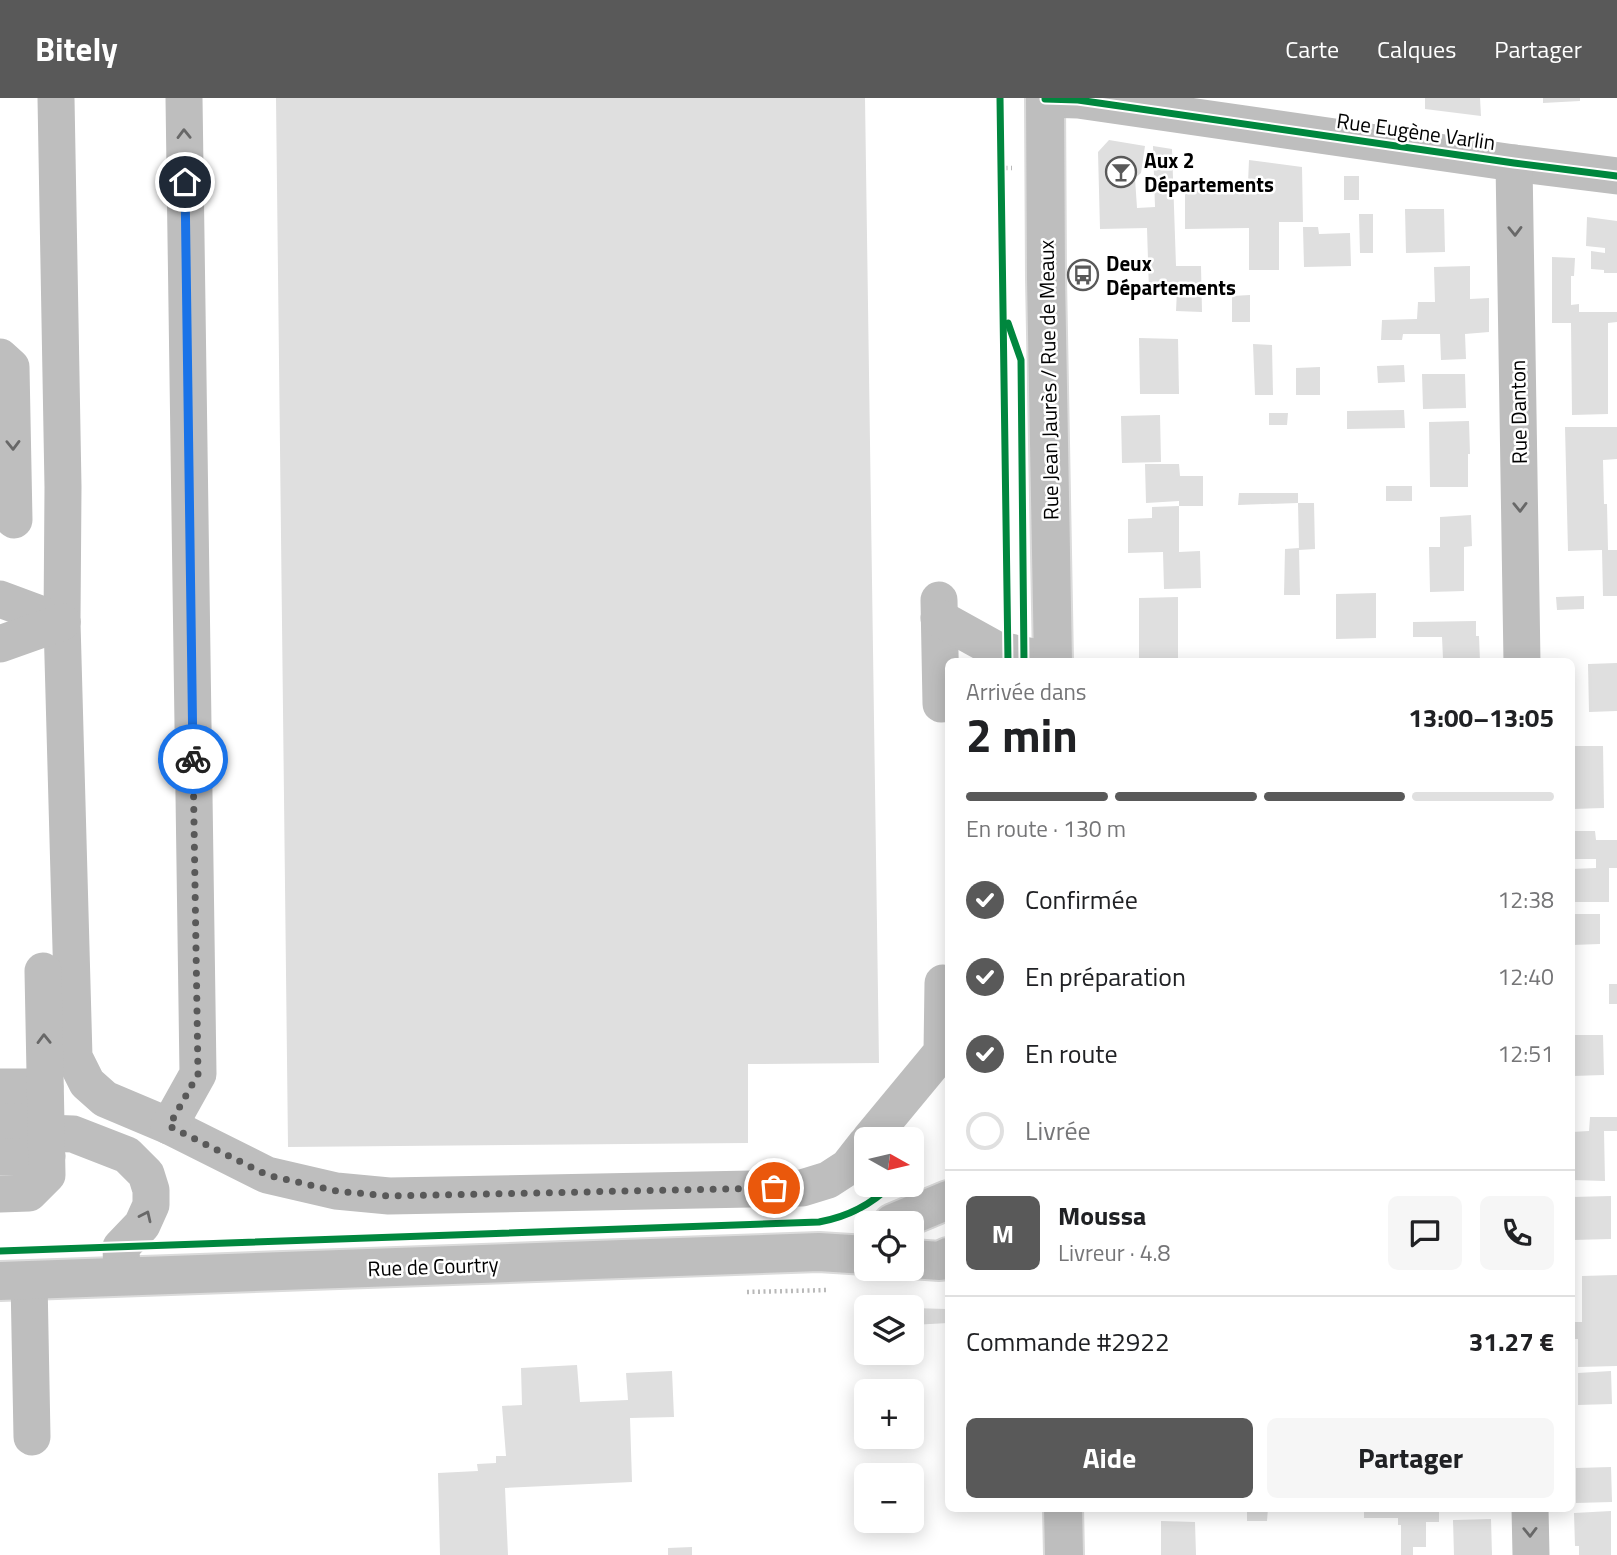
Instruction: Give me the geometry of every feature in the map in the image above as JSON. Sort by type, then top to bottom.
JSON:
[{"type":"main road","name":"Rue Jean Jaurès / Rue de Meaux","points":[[1045,98],[1053,658]]},
{"type":"main road","points":[[922,1211],[945,1201]]},
{"type":"main road","points":[[819,1252],[854,1239]]},
{"type":"main road","name":"Rue de Courtry","points":[[15,1280],[819,1252],[854,1254]]},
{"type":"main road","points":[[1063,1512],[1064,1555]]},
{"type":"street","points":[[57,98],[62,622],[74,1057],[87,1083],[105,1098],[169,1126],[267,1175],[336,1191],[389,1196],[802,1188],[828,1180],[848,1167],[854,1159]]},
{"type":"street","points":[[169,1126],[198,1074],[184,98]]},
{"type":"street","name":"Rue Eugène Varlin","points":[[1045,98],[1078,100],[1617,176]]},
{"type":"street","name":"Rue Danton","points":[[1514,163],[1522,658]]},
{"type":"street","points":[[0,357],[11,366],[7,521],[62,520]]},
{"type":"street","points":[[1,600],[62,622]]},
{"type":"street","points":[[943,692],[939,609],[986,655],[1020,658]]},
{"type":"street","points":[[1,644],[62,622]]},
{"type":"street","points":[[0,1194],[29,1193],[47,1175],[43,971]]},
{"type":"street","points":[[880,1127],[942,1052],[943,983]]},
{"type":"street","points":[[0,1087],[46,1087]]},
{"type":"street","points":[[0,1122],[46,1137]]},
{"type":"street","points":[[0,1157],[46,1137],[73,1134],[127,1155],[146,1174],[151,1190],[151,1205],[142,1225],[121,1247],[121,1276]]},
{"type":"street","points":[[15,1280],[32,1437]]},
{"type":"street","points":[[1530,1512],[1531,1555]]},
{"type":"building","points":[[276,98],[865,98],[879,1063],[748,1064],[748,1143],[288,1147]]},
{"type":"building","points":[[1425,98],[1480,98],[1481,116],[1425,109]]},
{"type":"building","points":[[1543,98],[1580,98],[1580,101],[1543,103]]},
{"type":"building","points":[[1109,140],[1145,146],[1141,173],[1135,178],[1137,208],[1155,207],[1153,146],[1172,149],[1176,266],[1201,266],[1202,312],[1176,311],[1177,291],[1149,292],[1147,228],[1100,229],[1098,152]]},
{"type":"building","points":[[1249,160],[1302,167],[1303,222],[1279,222],[1279,270],[1249,270],[1249,228],[1185,229],[1185,184],[1248,183]]},
{"type":"building","points":[[1344,176],[1359,176],[1359,200],[1344,200]]},
{"type":"building","points":[[1405,209],[1444,209],[1445,252],[1406,253]]},
{"type":"building","points":[[1359,214],[1373,214],[1373,253],[1360,253]]},
{"type":"building","points":[[1587,217],[1617,221],[1617,273],[1591,269],[1591,251],[1605,253],[1605,248],[1586,246]]},
{"type":"building","points":[[1303,227],[1318,227],[1319,234],[1350,233],[1351,266],[1304,267]]},
{"type":"building","points":[[1552,257],[1575,258],[1574,276],[1571,276],[1571,305],[1579,304],[1579,312],[1617,312],[1617,322],[1608,323],[1608,414],[1572,415],[1571,323],[1552,323]]},
{"type":"building","points":[[1470,266],[1470,299],[1489,298],[1489,332],[1465,334],[1466,359],[1441,360],[1440,334],[1403,334],[1402,340],[1381,340],[1382,320],[1417,319],[1418,302],[1435,302],[1434,267]]},
{"type":"building","points":[[1250,295],[1250,322],[1232,322],[1232,296]]},
{"type":"building","points":[[1139,338],[1178,339],[1179,394],[1140,394]]},
{"type":"building","points":[[1253,344],[1272,345],[1273,395],[1255,395]]},
{"type":"building","points":[[1404,365],[1405,382],[1378,383],[1377,366]]},
{"type":"building","points":[[1320,367],[1320,395],[1296,395],[1296,368]]},
{"type":"building","points":[[1422,374],[1465,374],[1466,408],[1423,409]]},
{"type":"building","points":[[1404,410],[1405,428],[1347,429],[1347,411]]},
{"type":"building","points":[[1269,413],[1288,413],[1287,425],[1269,425]]},
{"type":"building","points":[[1160,415],[1161,462],[1122,463],[1121,416]]},
{"type":"building","points":[[1469,421],[1468,487],[1430,487],[1429,422]]},
{"type":"building","points":[[1565,427],[1617,427],[1617,459],[1603,460],[1608,550],[1617,550],[1617,596],[1603,596],[1602,550],[1568,551]]},
{"type":"building","points":[[1145,464],[1179,464],[1180,476],[1203,476],[1203,506],[1179,506],[1179,501],[1146,503]]},
{"type":"building","points":[[1386,486],[1412,486],[1412,501],[1386,501]]},
{"type":"building","points":[[1239,493],[1298,493],[1298,503],[1238,505]]},
{"type":"building","points":[[1298,503],[1314,503],[1315,549],[1299,550]]},
{"type":"building","points":[[1179,506],[1179,552],[1200,551],[1201,588],[1164,589],[1163,552],[1128,553],[1128,519],[1152,518],[1152,507]]},
{"type":"building","points":[[1471,515],[1472,546],[1464,547],[1464,591],[1430,592],[1429,547],[1440,547],[1440,517]]},
{"type":"building","points":[[1299,548],[1300,595],[1284,595],[1285,549]]},
{"type":"building","points":[[1376,593],[1376,638],[1336,639],[1336,594]]},
{"type":"building","points":[[1584,596],[1584,609],[1557,610],[1556,597]]},
{"type":"building","points":[[1178,597],[1178,658],[1139,658],[1139,598]]},
{"type":"building","points":[[1476,621],[1480,658],[1443,658],[1442,637],[1413,637],[1413,622]]},
{"type":"building","points":[[1617,663],[1617,711],[1589,712],[1588,664]]},
{"type":"building","points":[[1575,746],[1603,746],[1604,808],[1575,809]]},
{"type":"building","points":[[1575,831],[1595,831],[1596,840],[1617,840],[1617,868],[1609,868],[1609,902],[1575,902],[1575,869],[1596,868],[1596,859],[1575,859]]},
{"type":"building","points":[[1575,914],[1600,914],[1600,944],[1575,945]]},
{"type":"building","points":[[1609,984],[1617,984],[1617,1004],[1609,1004]]},
{"type":"building","points":[[1575,1035],[1603,1035],[1604,1075],[1575,1076]]},
{"type":"building","points":[[1590,1117],[1617,1117],[1617,1131],[1604,1131],[1605,1181],[1575,1180],[1575,1132],[1589,1131]]},
{"type":"building","points":[[1611,1196],[1611,1239],[1575,1240],[1575,1197]]},
{"type":"building","points":[[1617,1275],[1617,1366],[1578,1367],[1575,1322],[1582,1322],[1582,1276]]},
{"type":"building","points":[[924,1308],[945,1309],[945,1323],[924,1324]]},
{"type":"building","points":[[577,1365],[580,1402],[628,1400],[626,1373],[672,1371],[674,1417],[630,1418],[632,1482],[505,1488],[508,1555],[440,1555],[438,1473],[478,1471],[477,1464],[496,1463],[496,1456],[506,1456],[502,1406],[522,1405],[521,1368]]},
{"type":"building","points":[[1611,1371],[1612,1404],[1578,1405],[1578,1373]]},
{"type":"building","points":[[1611,1467],[1612,1502],[1576,1503],[1576,1468]]},
{"type":"building","points":[[1611,1511],[1611,1555],[1579,1555],[1579,1546],[1575,1546],[1574,1513]]},
{"type":"building","points":[[1247,1512],[1268,1512],[1267,1521],[1247,1521]]},
{"type":"building","points":[[1364,1512],[1439,1512],[1439,1522],[1426,1522],[1426,1547],[1413,1547],[1413,1555],[1401,1555],[1401,1525],[1398,1525],[1398,1518],[1364,1518]]},
{"type":"building","points":[[1491,1519],[1492,1555],[1454,1555],[1453,1520]]},
{"type":"building","points":[[1161,1521],[1195,1522],[1196,1555],[1161,1555]]},
{"type":"building","points":[[692,1547],[692,1555],[668,1555],[668,1548]]},
{"type":"cycle path","points":[[1000,98],[1008,658]]},
{"type":"cycle path","points":[[1045,99],[1078,100],[1617,176]]},
{"type":"cycle path","points":[[1008,323],[1021,360],[1024,658]]},
{"type":"cycle path","points":[[0,1251],[819,1222],[858,1209],[877,1197]]},
{"type":"way so far","points":[[193,759],[198,1074],[169,1126],[267,1175],[336,1191],[389,1196],[774,1188]]},
{"type":"place","name":"Aux 2 Départements","points":[[1121,172]]},
{"type":"place","name":"Deux Départements","points":[[1083,275]]},
{"type":"route","points":[[185,182],[193,759]]}]
